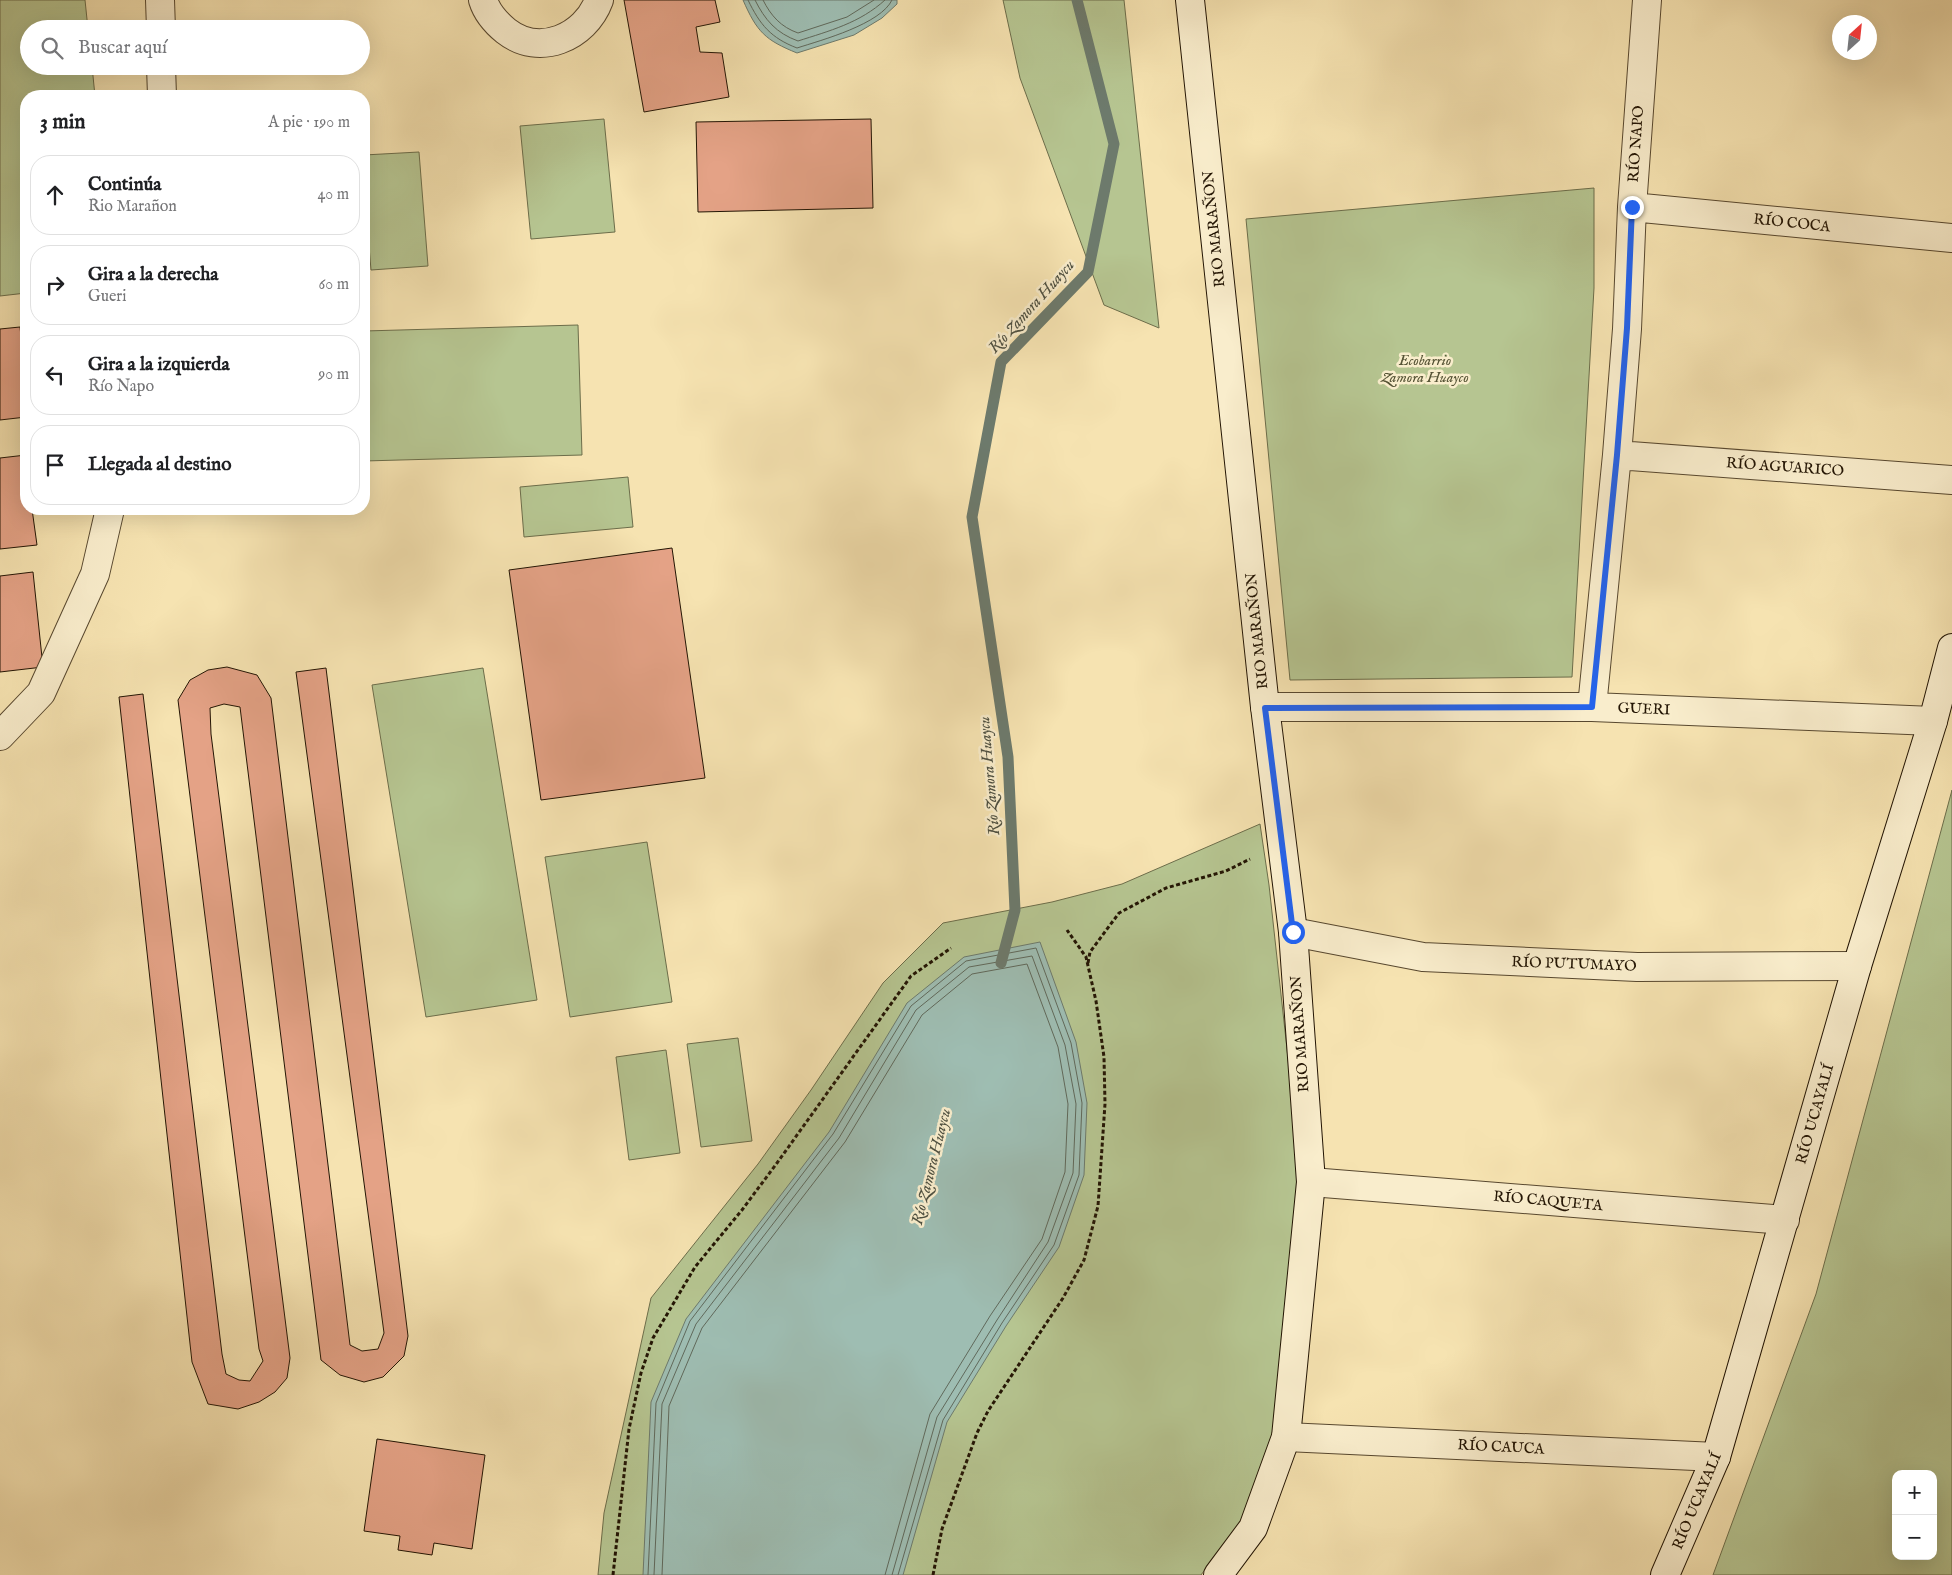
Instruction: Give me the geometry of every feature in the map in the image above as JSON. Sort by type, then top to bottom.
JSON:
[{"type":"street","points":[[160,0],[161,20]]},
{"type":"street","points":[[483,0],[485,8],[497,24],[512,36],[530,42],[550,43],[568,37],[584,26],[595,10],[599,0]]},
{"type":"street","name":"RIO MARAÑON","points":[[1190,0],[1265,708],[1293,932],[1311,1182],[1286,1437],[1253,1528],[1218,1575]]},
{"type":"street","name":"RÍO NAPO","points":[[1592,707],[1617,455],[1627,328],[1632,207],[1647,0]]},
{"type":"street","points":[[161,75],[162,90]]},
{"type":"street","name":"RÍO COCA","points":[[1632,207],[1952,238]]},
{"type":"street","name":"RÍO AGUARICO","points":[[1617,455],[1952,480]]},
{"type":"street","points":[[0,736],[41,693],[95,574],[109,515]]},
{"type":"street","name":"RÍO UCAYALÍ","points":[[1665,1575],[1716,1457],[1857,966],[1933,721],[1952,648]]},
{"type":"street","name":"GUERI","points":[[1265,708],[1592,707],[1933,721]]},
{"type":"street","name":"RÍO PUTUMAYO","points":[[1293,932],[1423,957],[1637,967],[1857,966]]},
{"type":"street","name":"RÍO CAQUETA","points":[[1311,1182],[1785,1220]]},
{"type":"street","name":"RÍO CAUCA","points":[[1286,1437],[1716,1457]]},
{"type":"path","points":[[1088,966],[1090,952],[1119,914],[1166,888],[1226,871],[1282,844]]},
{"type":"path","points":[[933,1575],[942,1528],[977,1434],[988,1411],[1063,1298],[1084,1260],[1098,1206],[1105,1104],[1104,1057],[1096,1001],[1086,956],[1067,930]]},
{"type":"path","points":[[613,1575],[629,1429],[641,1373],[653,1338],[696,1267],[766,1179],[911,976],[951,948]]},
{"type":"green space","points":[[0,0],[85,0],[87,20],[20,20],[20,75],[93,75],[94,90],[20,90],[20,294],[0,296]]},
{"type":"green space","points":[[1003,0],[1124,0],[1159,328],[1104,305],[1020,78]]},
{"type":"green space","points":[[604,119],[615,232],[531,239],[520,126]]},
{"type":"green space","points":[[419,152],[428,266],[371,270],[370,155]]},
{"type":"green space","name":"Ecobarrio Zamora Huayco","points":[[1594,188],[1594,288],[1572,677],[1290,680],[1246,219]]},
{"type":"green space","points":[[578,325],[582,455],[370,461],[370,331]]},
{"type":"green space","points":[[628,477],[633,527],[524,537],[520,487]]},
{"type":"green space","points":[[483,668],[537,1000],[426,1017],[372,685]]},
{"type":"green space","points":[[1952,790],[1952,1575],[1713,1575],[1816,1294]]},
{"type":"green space","points":[[1260,824],[1269,885],[1302,1186],[1295,1385],[1241,1521],[1201,1575],[598,1575],[604,1513],[651,1298],[758,1164],[811,1090],[883,983],[943,923],[1052,902],[1122,884]]},
{"type":"green space","points":[[647,842],[672,1002],[570,1017],[545,857]]},
{"type":"green space","points":[[738,1038],[752,1141],[701,1147],[687,1044]]},
{"type":"green space","points":[[666,1050],[680,1153],[629,1160],[616,1057]]},
{"type":"water","points":[[743,0],[897,0],[897,4],[882,18],[854,35],[797,53],[777,44],[763,34],[753,20]]},
{"type":"water","points":[[1040,942],[1076,1042],[1087,1103],[1084,1175],[1059,1247],[1006,1326],[947,1422],[903,1575],[643,1575],[651,1402],[686,1319],[829,1132],[907,1003],[964,957]]},
{"type":"building","points":[[624,0],[715,0],[720,22],[696,27],[700,52],[722,53],[729,97],[644,112]]},
{"type":"building","points":[[871,119],[873,208],[698,212],[696,122]]},
{"type":"building","points":[[20,327],[20,418],[0,420],[0,329]]},
{"type":"building","points":[[20,456],[20,515],[33,515],[37,545],[0,549],[0,458]]},
{"type":"building","points":[[672,548],[705,778],[541,800],[509,570]]},
{"type":"building","points":[[33,572],[43,667],[0,672],[0,576]]},
{"type":"building","points":[[227,667],[257,675],[271,698],[350,1345],[362,1351],[378,1349],[384,1333],[296,672],[326,668],[408,1336],[404,1356],[383,1377],[364,1382],[340,1375],[321,1360],[240,707],[224,704],[210,708],[211,734],[290,1358],[287,1378],[275,1392],[259,1402],[238,1409],[208,1404],[192,1362],[119,697],[143,694],[222,1354],[226,1374],[239,1380],[250,1381],[263,1361],[259,1349],[178,700],[190,680],[208,670]]},
{"type":"building","points":[[377,1439],[485,1455],[472,1549],[434,1543],[432,1555],[398,1550],[400,1536],[364,1531]]},
{"type":"waterway","name":"Río Zamora Huaycu","points":[[1001,963],[1015,910],[1008,757],[972,517],[1001,362],[1088,272],[1114,144],[1077,0]]},
{"type":"route","points":[[1293,932],[1265,708],[1592,707],[1617,455],[1627,328],[1632,207]]}]
